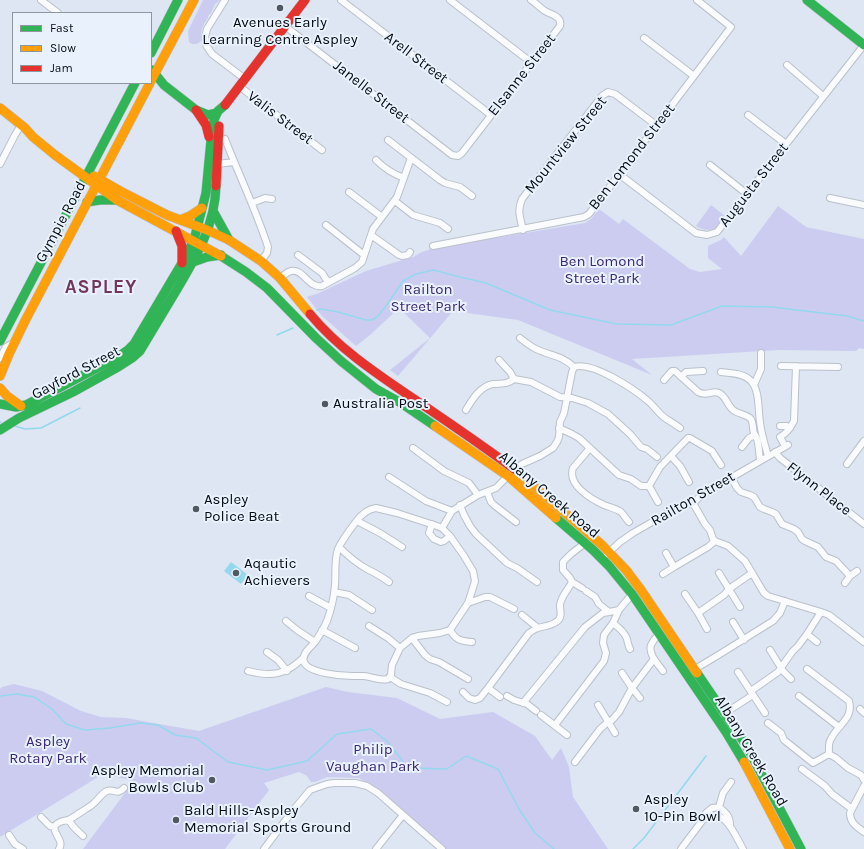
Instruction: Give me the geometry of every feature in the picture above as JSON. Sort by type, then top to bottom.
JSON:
[{"type":"main road","points":[[152,51],[178,0]]},
{"type":"main road","name":"Gympie Road","points":[[152,77],[194,0]]},
{"type":"main road","points":[[198,242],[198,227],[206,192],[211,140],[217,113],[221,107],[226,104],[305,0]]},
{"type":"main road","points":[[807,0],[864,45]]},
{"type":"main road","points":[[152,77],[196,110],[208,115],[217,113]]},
{"type":"main road","name":"Gympie Road","points":[[0,341],[134,84]]},
{"type":"main road","name":"Gympie Road","points":[[0,376],[14,342],[148,84]]},
{"type":"main road","points":[[198,242],[207,230],[216,197],[219,122],[226,104]]},
{"type":"main road","points":[[0,108],[23,126],[33,130],[87,175],[98,182]]},
{"type":"main road","points":[[196,110],[206,126],[211,140]]},
{"type":"main road","name":"Albany Creek Road","points":[[98,182],[117,200],[198,242],[241,268],[263,285],[316,338],[366,381],[457,441],[511,473],[593,536],[626,570],[641,590],[725,713],[755,761],[801,849]]},
{"type":"main road","name":"Albany Creek Road","points":[[98,182],[180,220],[229,240],[261,261],[280,278],[320,326],[350,353],[373,371],[474,439],[602,559],[632,594],[716,718],[749,770],[790,849]]},
{"type":"main road","points":[[87,202],[117,200]]},
{"type":"main road","points":[[180,220],[190,216],[202,208]]},
{"type":"main road","points":[[213,211],[229,240]]},
{"type":"main road","points":[[176,231],[182,246],[182,263]]},
{"type":"main road","name":"Gayford Street","points":[[0,430],[19,418],[82,388],[132,358],[140,351],[193,262],[198,242]]},
{"type":"main road","name":"Gayford Street","points":[[0,404],[12,407],[21,406],[80,378],[128,351],[134,344],[182,263],[198,242]]},
{"type":"main road","points":[[193,262],[207,257],[221,255]]},
{"type":"main road","points":[[0,388],[2,392],[10,399],[21,406]]},
{"type":"street","points":[[41,0],[50,3],[57,12]]},
{"type":"street","name":"Valis Street","points":[[225,0],[205,33],[207,48],[242,83],[322,150]]},
{"type":"street","name":"Arell Street","points":[[341,0],[491,115]]},
{"type":"street","points":[[450,0],[532,63]]},
{"type":"street","name":"Elsanne Street","points":[[458,156],[560,26],[561,22],[559,18],[545,11],[531,0]]},
{"type":"street","name":"Ben Lomond Street","points":[[433,246],[523,230],[584,217],[589,214],[731,27],[697,0]]},
{"type":"street","name":"Janelle Street","points":[[285,26],[452,155],[458,156]]},
{"type":"street","points":[[644,38],[694,76]]},
{"type":"street","name":"Augusta Street","points":[[618,174],[696,233],[706,235],[717,232],[864,45]]},
{"type":"street","points":[[787,65],[823,96]]},
{"type":"street","name":"Mountview Street","points":[[523,230],[519,206],[522,199],[602,96],[608,92],[615,94],[656,125]]},
{"type":"street","points":[[748,115],[786,144]]},
{"type":"street","points":[[0,164],[3,152],[23,126]]},
{"type":"street","points":[[225,139],[252,203],[268,248],[267,253],[261,261]]},
{"type":"street","points":[[388,140],[440,180],[460,187],[472,196]]},
{"type":"street","points":[[280,278],[290,271],[298,272],[317,287],[322,286],[355,268],[362,262],[373,229],[397,197],[412,158]]},
{"type":"street","points":[[376,160],[383,167],[397,176],[404,178]]},
{"type":"street","points":[[217,164],[234,162]]},
{"type":"street","points":[[710,165],[747,194]]},
{"type":"street","points":[[349,192],[382,217]]},
{"type":"street","points":[[252,203],[264,198],[272,199]]},
{"type":"street","points":[[830,198],[864,205]]},
{"type":"street","points":[[394,202],[413,215],[440,223],[448,229]]},
{"type":"street","points":[[326,225],[364,255]]},
{"type":"street","points":[[371,235],[399,255],[408,255],[410,252]]},
{"type":"street","points":[[298,255],[322,273],[328,282]]},
{"type":"street","points":[[520,338],[536,349],[561,357],[574,367]]},
{"type":"street","points":[[0,358],[6,347],[14,342]]},
{"type":"street","points":[[754,384],[761,369],[761,353]]},
{"type":"street","points":[[500,360],[514,379]]},
{"type":"street","points":[[574,367],[582,366],[616,378],[647,399],[665,418],[669,419],[680,428]]},
{"type":"street","points":[[781,366],[838,367]]},
{"type":"street","points":[[780,426],[787,426],[790,428],[794,421],[796,366]]},
{"type":"street","points":[[442,528],[452,511],[460,505],[478,495],[496,488],[522,464],[553,448],[559,437],[560,422],[564,413],[566,398],[574,367]]},
{"type":"street","points":[[664,380],[672,371],[675,371],[681,378],[701,394],[714,392],[721,394],[732,410],[751,419],[760,460]]},
{"type":"street","points":[[681,378],[686,372],[702,371]]},
{"type":"street","points":[[721,372],[741,375],[750,379],[754,384],[760,423],[768,456]]},
{"type":"street","points":[[466,410],[478,392],[492,384],[502,384],[514,379],[531,382],[560,397],[572,398],[588,403],[608,414],[630,434],[639,445],[657,457]]},
{"type":"street","points":[[559,428],[580,438],[619,475],[631,479],[641,486],[649,486]]},
{"type":"street","name":"Railton Street","points":[[602,559],[625,538],[680,506],[693,503],[703,494],[786,445],[780,437],[790,428]]},
{"type":"street","points":[[742,447],[749,438],[755,435]]},
{"type":"street","points":[[649,486],[660,467],[687,439],[690,438],[712,451],[721,465]]},
{"type":"street","points":[[847,464],[864,441]]},
{"type":"street","points":[[413,448],[444,471],[469,483],[478,495]]},
{"type":"street","points":[[590,448],[571,472],[575,484],[596,501],[622,513],[629,522]]},
{"type":"street","name":"Flynn Place","points":[[775,452],[780,458],[864,524]]},
{"type":"street","points":[[671,456],[680,466],[689,482]]},
{"type":"street","points":[[389,477],[426,501],[452,511]]},
{"type":"street","points":[[731,478],[741,492],[754,497],[760,507],[776,514],[782,524],[794,529],[798,532],[802,539],[818,547],[826,557],[836,561],[850,576]]},
{"type":"street","points":[[649,486],[658,502]]},
{"type":"street","points":[[487,492],[491,502],[516,522]]},
{"type":"street","points":[[693,503],[710,530],[713,539],[728,546],[745,562],[764,593],[768,596],[829,615],[864,642]]},
{"type":"street","points":[[460,505],[470,526],[476,534],[507,563],[537,582]]},
{"type":"street","points":[[248,671],[269,674],[287,671],[303,658],[308,649],[315,642],[327,621],[331,608],[334,592],[336,557],[339,547],[349,530],[368,511],[376,508],[397,513],[442,528],[450,536],[474,573],[475,581],[468,603],[450,630],[412,638],[400,648],[392,666],[391,675],[385,680],[363,676],[323,673],[311,669],[305,664],[303,658]]},
{"type":"street","points":[[357,521],[402,547]]},
{"type":"street","points":[[432,524],[429,533],[434,539],[441,542],[450,536]]},
{"type":"street","points":[[663,574],[708,547],[715,541]]},
{"type":"street","points":[[585,543],[563,562],[563,570],[572,582],[596,597],[599,604],[609,612]]},
{"type":"street","points":[[339,547],[366,569],[376,573],[389,582]]},
{"type":"street","points":[[666,554],[674,567]]},
{"type":"street","points":[[845,583],[850,576],[857,571]]},
{"type":"street","points":[[719,573],[740,607]]},
{"type":"street","points":[[698,613],[752,573]]},
{"type":"street","points":[[463,692],[469,698],[474,700],[480,698],[529,633],[538,628],[558,622],[561,615],[560,605],[562,597],[572,582]]},
{"type":"street","points":[[334,592],[348,595],[372,610]]},
{"type":"street","points":[[554,725],[604,661],[606,653],[603,643],[604,635],[613,623],[619,610],[632,594]]},
{"type":"street","points":[[685,594],[698,613],[706,629]]},
{"type":"street","points":[[309,596],[331,608]]},
{"type":"street","points":[[468,603],[485,597],[490,597],[514,609]]},
{"type":"street","points":[[695,669],[773,621],[780,612],[785,601]]},
{"type":"street","points":[[523,702],[585,627],[598,616],[619,610]]},
{"type":"street","points":[[716,718],[752,693],[778,672],[807,634],[821,612]]},
{"type":"street","points":[[522,615],[538,628]]},
{"type":"street","points":[[286,621],[315,642]]},
{"type":"street","points":[[733,622],[744,640]]},
{"type":"street","points":[[613,623],[627,638],[627,644],[630,649]]},
{"type":"street","points":[[369,626],[388,638],[400,648]]},
{"type":"street","points":[[322,630],[355,648]]},
{"type":"street","points":[[450,630],[459,640],[472,642]]},
{"type":"street","points":[[659,634],[651,645],[650,649],[654,659],[663,671]]},
{"type":"street","points":[[807,634],[817,642]]},
{"type":"street","points":[[412,638],[425,656],[439,662],[468,679]]},
{"type":"street","points":[[770,650],[783,671],[792,679]]},
{"type":"street","points":[[267,652],[278,660],[287,671]]},
{"type":"street","points":[[575,762],[600,729],[612,720],[619,712],[632,688],[654,659]]},
{"type":"street","points":[[807,669],[849,701],[850,706],[848,717],[832,735],[828,754]]},
{"type":"street","points":[[738,672],[765,713]]},
{"type":"street","points":[[622,673],[640,698]]},
{"type":"street","points":[[390,677],[401,684],[430,693],[447,702]]},
{"type":"street","points":[[488,688],[500,697]]},
{"type":"street","points":[[507,696],[527,704],[567,735]]},
{"type":"street","points":[[799,696],[839,727]]},
{"type":"street","points":[[598,705],[615,733]]},
{"type":"street","points":[[768,723],[781,733],[784,740],[813,763],[828,754]]},
{"type":"street","points":[[828,754],[836,758],[848,768],[863,776]]},
{"type":"street","points":[[802,769],[852,809]]},
{"type":"street","points":[[719,807],[723,793],[731,782]]},
{"type":"street","points":[[264,849],[310,790],[334,783],[355,783],[367,786],[378,793],[442,849]]},
{"type":"street","points":[[864,786],[862,795],[852,809],[850,817],[852,823],[864,832]]},
{"type":"street","points":[[54,827],[59,822],[69,820],[93,804],[107,791],[121,791],[124,788]]},
{"type":"street","points":[[681,849],[702,821],[706,813],[712,808],[719,807]]},
{"type":"street","points":[[719,807],[730,819],[730,825]]},
{"type":"street","points":[[376,849],[403,815]]},
{"type":"street","points":[[702,821],[709,816],[717,815],[726,821],[730,825],[743,849]]},
{"type":"street","points":[[41,817],[50,826],[54,827]]},
{"type":"street","points":[[69,820],[75,829],[83,836]]},
{"type":"street","points":[[54,827],[55,832],[61,842],[59,849]]},
{"type":"street","points":[[9,835],[15,844],[23,849]]},
{"type":"green space","points":[[203,0],[220,0],[215,4],[203,26],[201,41],[197,44],[192,44],[189,42],[188,31]]},
{"type":"green space","points":[[711,205],[725,216],[715,229],[705,230],[696,226]]},
{"type":"green space","name":"Ben Lomond Street Park","points":[[778,206],[806,227],[864,239],[864,349],[859,348],[856,351],[779,350],[632,359],[652,375],[518,320],[453,311],[398,376],[390,370],[430,338],[399,308],[356,346],[321,315],[307,297],[366,271],[413,257],[422,252],[435,248],[585,223],[591,219],[599,209],[619,224],[623,219],[690,269],[700,272],[722,269],[708,258],[708,246],[724,237],[741,256]]},
{"type":"green space","points":[[14,684],[42,691],[81,711],[101,717],[126,718],[199,731],[326,687],[348,692],[397,698],[440,719],[493,712],[535,736],[552,760],[561,748],[569,767],[573,797],[608,849],[446,849],[375,787],[359,778],[327,777],[311,782],[307,776],[299,772],[264,783],[269,790],[225,849],[83,849],[134,781],[103,774],[0,837],[0,689],[2,687]]},
{"type":"shaded area","name":"Aqautic Achievers","points":[[231,562],[248,575],[241,584],[224,571]]},
{"type":"waterway","points":[[317,310],[321,309],[338,312],[366,320],[372,320],[377,317],[386,306],[403,281],[416,274],[433,270],[486,283],[550,310],[617,324],[671,325],[722,306],[772,307],[847,316],[864,321]]},
{"type":"waterway","points":[[277,335],[293,328]]},
{"type":"waterway","points":[[15,426],[25,429],[41,428],[80,408]]},
{"type":"waterway","points":[[0,696],[17,694],[34,697],[52,709],[66,724],[85,730],[140,723],[158,725],[175,735],[196,738],[228,762],[267,770],[307,761],[337,734],[371,729],[387,741],[408,768],[447,769],[466,756],[498,769],[519,809],[535,833],[554,849]]},
{"type":"waterway","points":[[633,849],[644,838],[706,756]]},
{"type":"traffic: fast","points":[[152,51],[178,0]]},
{"type":"traffic: fast","points":[[807,0],[864,45]]},
{"type":"traffic: fast","points":[[152,70],[164,85],[196,110],[208,115],[217,113]]},
{"type":"traffic: fast","points":[[0,341],[134,84]]},
{"type":"traffic: fast","points":[[0,404],[16,407],[26,405],[118,357],[134,344],[194,240],[206,193],[214,120],[218,111],[225,105]]},
{"type":"traffic: fast","points":[[0,430],[19,418],[73,392],[118,367],[140,351],[203,241],[212,214],[216,186]]},
{"type":"traffic: fast","points":[[87,202],[117,200]]},
{"type":"traffic: fast","points":[[213,211],[229,240]]},
{"type":"traffic: fast","points":[[193,262],[207,257],[221,255]]},
{"type":"traffic: fast","points":[[221,256],[267,288],[316,338],[341,361],[376,389],[401,403],[435,426]]},
{"type":"traffic: fast","points":[[556,518],[593,550],[609,566],[632,594],[726,732],[744,762]]},
{"type":"traffic: fast","points":[[697,673],[746,745],[801,849]]},
{"type":"traffic: slow","points":[[152,79],[194,0]]},
{"type":"traffic: slow","points":[[0,376],[25,321],[149,84]]},
{"type":"traffic: slow","points":[[0,108],[55,155],[117,200],[221,256]]},
{"type":"traffic: slow","points":[[94,176],[167,215],[229,240],[261,261],[280,278],[310,314]]},
{"type":"traffic: slow","points":[[180,220],[190,216],[202,208]]},
{"type":"traffic: slow","points":[[0,388],[7,396],[21,406]]},
{"type":"traffic: slow","points":[[435,426],[508,476],[556,518]]},
{"type":"traffic: slow","points":[[514,469],[602,545],[626,570],[697,673]]},
{"type":"traffic: slow","points":[[744,762],[790,849]]},
{"type":"traffic: jam","points":[[225,105],[305,0]]},
{"type":"traffic: jam","points":[[196,110],[206,125],[209,137]]},
{"type":"traffic: jam","points":[[216,186],[219,126]]},
{"type":"traffic: jam","points":[[176,231],[182,246],[182,263]]},
{"type":"traffic: jam","points":[[310,314],[333,339],[359,360],[514,469]]},
{"type":"place","name":"Avenues Early Learning Centre Aspley","points":[[280,8]]},
{"type":"place","name":"Australia Post","points":[[325,404]]},
{"type":"place","name":"Aspley Police Beat","points":[[196,509]]},
{"type":"place","name":"Aqautic Achievers","points":[[236,573]]},
{"type":"place","name":"Aspley Memorial Bowls Club","points":[[212,780]]},
{"type":"place","name":"Aspley 10-Pin Bowl","points":[[636,809]]},
{"type":"place","name":"Bald Hills-Aspley Memorial Sports Ground","points":[[176,820]]},
{"type":"district","name":"ASPLEY","points":[[101,288]]},
{"type":"park label","name":"Railton Street Park","points":[[428,298]]},
{"type":"park label","name":"Aspley Rotary Park","points":[[48,750]]},
{"type":"park label","name":"Philip Vaughan Park","points":[[373,758]]}]
